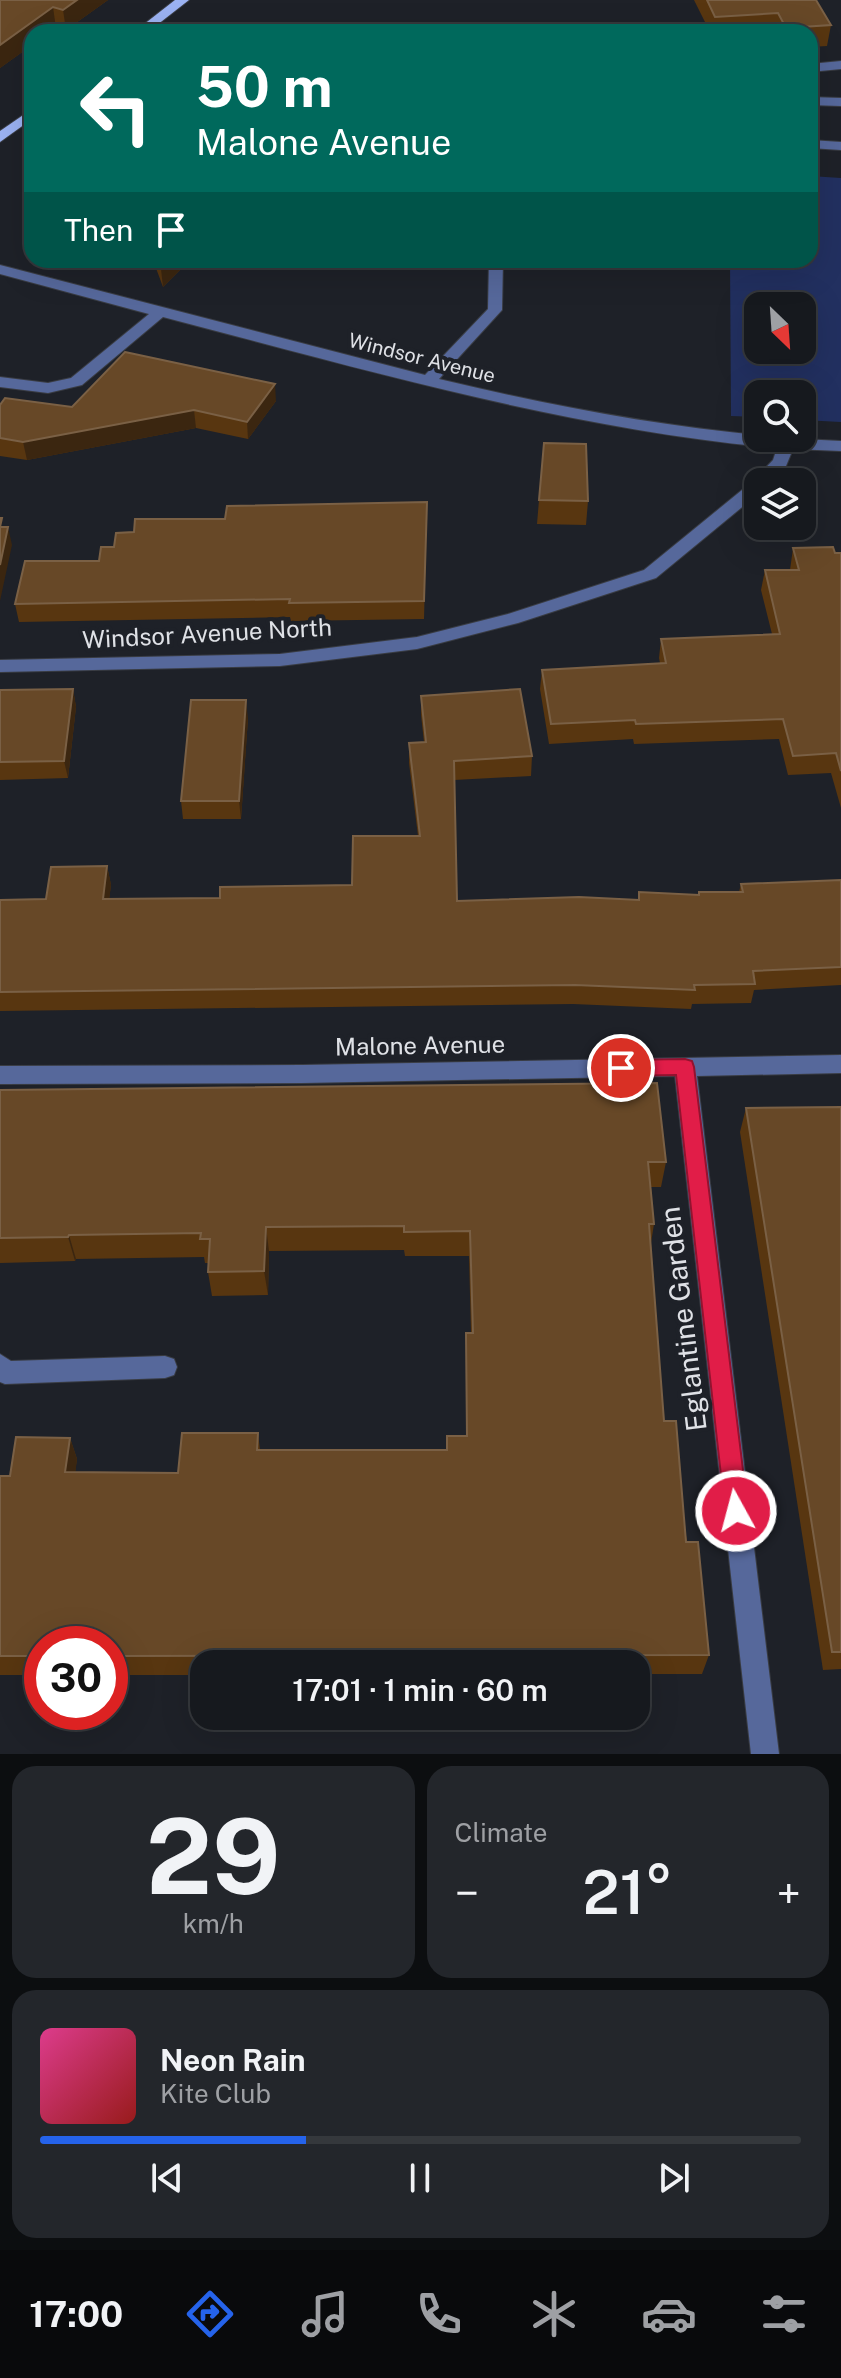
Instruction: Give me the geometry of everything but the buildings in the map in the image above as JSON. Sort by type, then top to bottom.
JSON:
[{"type":"main road","points":[[151,24],[183,0]]},
{"type":"main road","points":[[0,138],[24,119]]},
{"type":"street","points":[[818,67],[841,65]]},
{"type":"street","points":[[818,101],[841,102]]},
{"type":"street","points":[[818,145],[841,146]]},
{"type":"street","points":[[428,381],[495,310],[496,268]]},
{"type":"street","name":"Windsor Avenue","points":[[0,269],[159,313],[590,420],[744,440]]},
{"type":"street","points":[[0,382],[48,388],[76,382],[159,313]]},
{"type":"street","name":"Windsor Avenue","points":[[816,446],[841,446]]},
{"type":"street","name":"Windsor Avenue North","points":[[0,666],[280,660],[417,643],[512,619],[650,574],[744,497]]},
{"type":"street","name":"Malone Avenue","points":[[1,1078],[841,1064]]},
{"type":"street","name":"Eglantine Garden","points":[[685,1067],[765,1754]]},
{"type":"street","points":[[0,1365],[5,1373],[165,1367]]},
{"type":"shaded area","points":[[818,177],[841,178],[841,422],[816,421],[816,380],[744,380],[744,416],[731,416],[730,268],[818,268]]},
{"type":"route","points":[[621,1068],[685,1067],[736,1511]]}]
